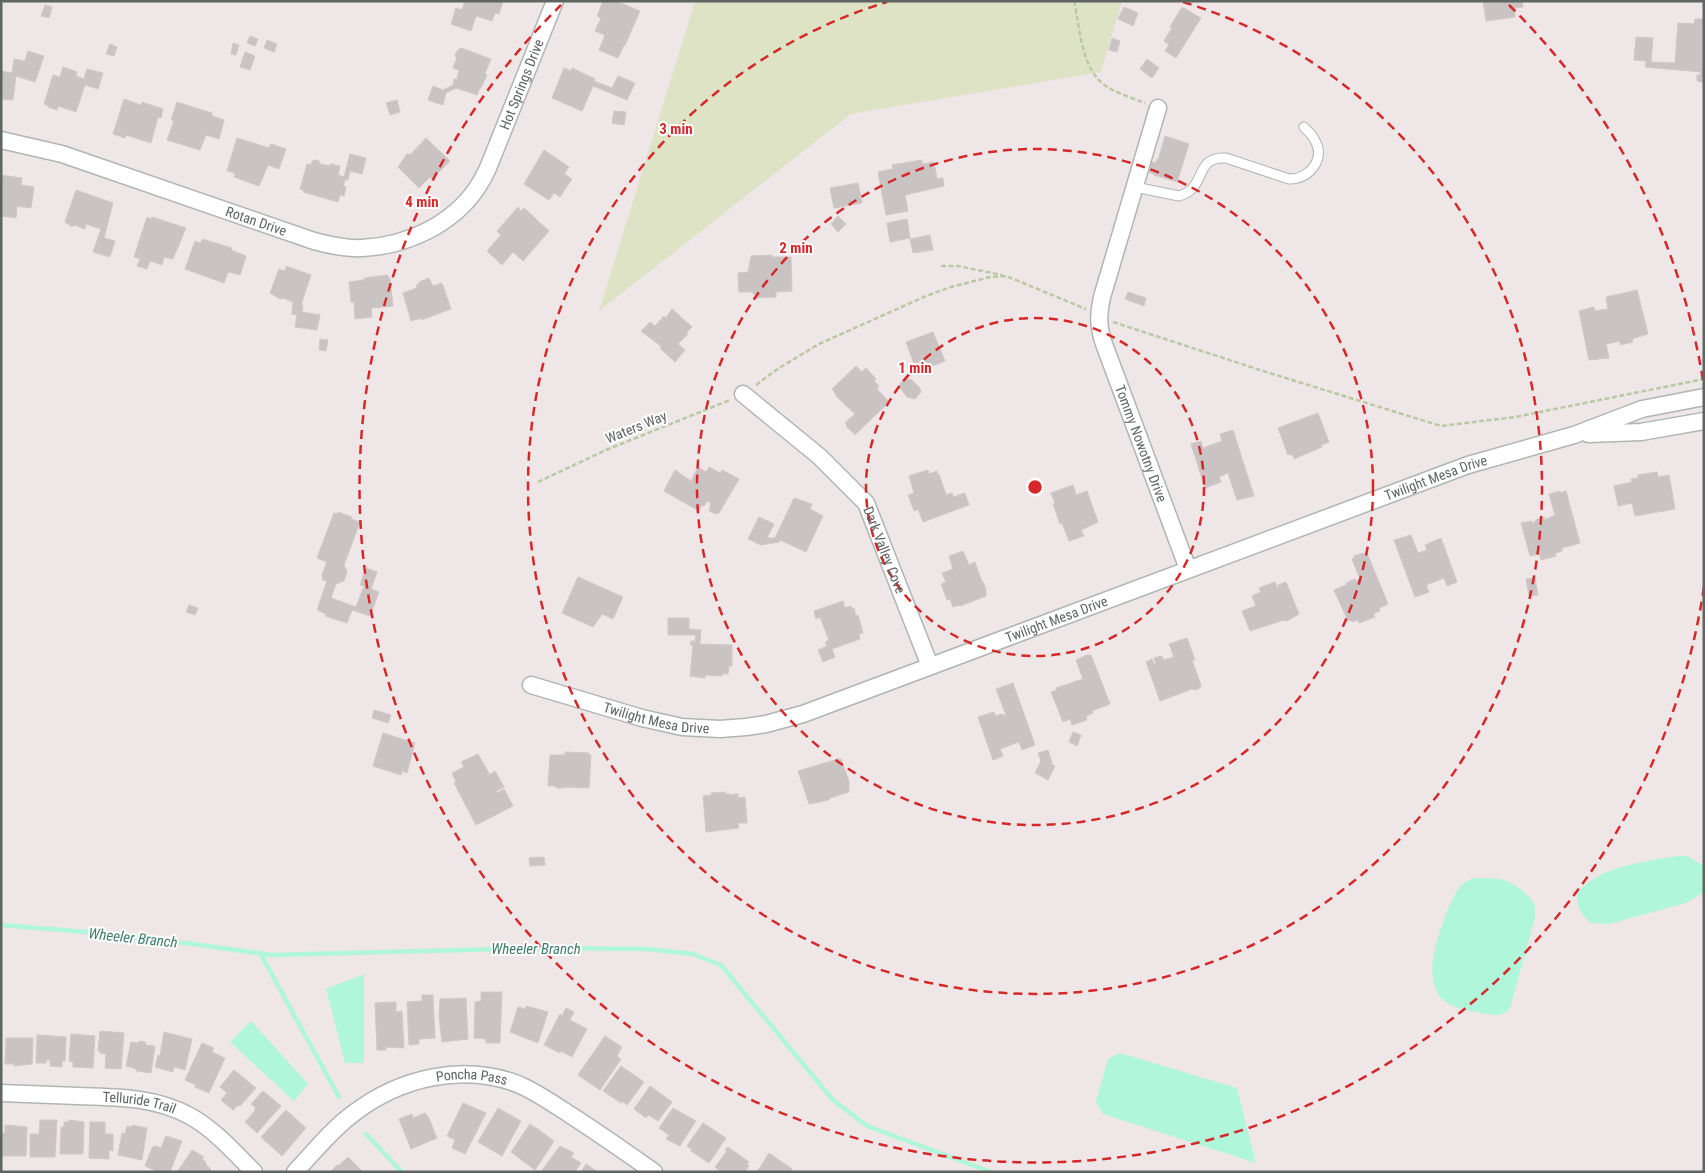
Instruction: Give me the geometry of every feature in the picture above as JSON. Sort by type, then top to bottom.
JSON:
[{"type":"street","name":"Hot Springs Drive","points":[[488,168],[555,1]]},
{"type":"street","points":[[1098,317],[1102,297],[1158,108]]},
{"type":"street","name":"Rotan Drive","points":[[1,140],[62,154],[314,241],[341,247],[362,248],[386,245],[427,231],[447,219],[466,202],[478,188],[488,168]]},
{"type":"street","name":"Tommy Nowotny Drive","points":[[1098,317],[1104,344],[1188,569]]},
{"type":"street","name":"Dark Valley Cove","points":[[743,394],[820,457],[866,503],[930,666]]},
{"type":"street","name":"Twilight Mesa Drive","points":[[531,685],[665,724],[700,729],[746,727],[786,719],[1468,465],[1574,434],[1642,409],[1704,397]]},
{"type":"street","name":"Twilight Mesa Drive","points":[[1574,434],[1642,432],[1704,421]]},
{"type":"street","name":"Poncha Pass","points":[[295,1172],[352,1114],[378,1096],[422,1079],[456,1074],[491,1077],[519,1085],[543,1097],[654,1172]]},
{"type":"street","name":"Telluride Trail","points":[[1,1094],[128,1097],[163,1104],[178,1110],[220,1137],[254,1172]]},
{"type":"lane","points":[[1135,187],[1178,196],[1184,194],[1191,191],[1197,184],[1206,163],[1217,157],[1226,158],[1297,180],[1313,169],[1317,160],[1318,149],[1315,140],[1304,127]]},
{"type":"path","points":[[1074,1],[1082,44],[1088,62],[1098,80],[1108,87],[1158,108]]},
{"type":"path","points":[[941,266],[958,266],[1006,276],[1071,301],[1098,317],[1441,426],[1515,417],[1704,379]]},
{"type":"path","name":"Waters Way","points":[[538,482],[606,450],[743,394],[779,368],[819,344],[951,287],[990,277],[1006,276]]},
{"type":"shaded area","points":[[695,1],[1122,1],[1101,72],[851,114],[599,311]]},
{"type":"shaded area","points":[[1687,856],[1704,866],[1704,892],[1686,903],[1609,924],[1591,923],[1580,910],[1577,894],[1597,877],[1609,871],[1636,863]]},
{"type":"shaded area","points":[[1474,878],[1508,882],[1527,894],[1535,906],[1535,918],[1510,1008],[1501,1014],[1493,1015],[1464,1010],[1452,1005],[1438,994],[1434,982],[1433,960],[1444,918],[1459,888]]},
{"type":"shaded area","points":[[364,974],[364,1063],[345,1063],[326,989]]},
{"type":"shaded area","points":[[251,1021],[308,1084],[294,1101],[230,1042]]},
{"type":"shaded area","points":[[1120,1053],[1237,1088],[1256,1163],[1103,1114],[1096,1102],[1108,1059]]},
{"type":"building","points":[[465,1],[503,1],[499,14],[495,13],[492,21],[476,16],[471,31],[451,24],[456,8],[462,10]]},
{"type":"building","points":[[603,1],[616,1],[640,11],[618,58],[599,50],[605,35],[595,31],[601,18],[597,16]]},
{"type":"building","points":[[1483,1],[1522,1],[1523,7],[1514,8],[1515,17],[1486,21]]},
{"type":"building","points":[[45,5],[52,7],[49,18],[41,16]]},
{"type":"building","points":[[1124,7],[1138,13],[1133,26],[1118,19]]},
{"type":"building","points":[[1182,7],[1201,18],[1176,58],[1165,51],[1169,45],[1164,41]]},
{"type":"building","points":[[1695,19],[1704,19],[1704,81],[1697,81],[1697,75],[1700,75],[1701,72],[1645,67],[1646,61],[1634,60],[1636,37],[1653,38],[1651,62],[1675,63],[1678,23],[1694,24]]},
{"type":"building","points":[[250,36],[258,39],[255,46],[247,43]]},
{"type":"building","points":[[1112,38],[1120,41],[1117,52],[1109,50]]},
{"type":"building","points":[[267,40],[277,44],[274,52],[264,48]]},
{"type":"building","points":[[233,43],[239,45],[236,55],[231,54]]},
{"type":"building","points":[[110,44],[117,47],[114,56],[106,54]]},
{"type":"building","points":[[461,48],[491,59],[485,73],[487,75],[477,95],[456,88],[446,93],[443,105],[428,100],[433,86],[443,90],[453,85],[454,79],[457,79],[459,70],[453,68],[457,58],[455,56],[457,51]]},
{"type":"building","points":[[28,51],[44,56],[35,82],[16,76],[13,100],[1,99],[1,71],[12,73],[14,59],[25,61]]},
{"type":"building","points":[[245,52],[255,56],[250,70],[240,67]]},
{"type":"building","points":[[1147,59],[1159,68],[1152,78],[1140,69]]},
{"type":"building","points":[[63,67],[77,72],[76,76],[84,79],[87,69],[103,73],[98,89],[85,85],[76,112],[58,106],[57,110],[44,104],[53,75],[60,77]]},
{"type":"building","points":[[564,68],[571,71],[572,68],[595,79],[594,81],[612,88],[618,76],[635,83],[627,100],[593,86],[582,111],[552,98]]},
{"type":"building","points":[[124,99],[141,105],[142,102],[163,109],[161,118],[158,117],[151,143],[126,135],[125,138],[113,134]]},
{"type":"building","points":[[397,100],[400,112],[390,115],[386,103]]},
{"type":"building","points":[[177,102],[212,113],[212,116],[224,120],[219,139],[206,135],[200,150],[167,140],[174,121],[171,120]]},
{"type":"building","points":[[614,111],[626,112],[624,125],[612,123]]},
{"type":"building","points":[[1165,136],[1189,144],[1177,182],[1149,172],[1152,162],[1156,163],[1158,160]]},
{"type":"building","points":[[237,138],[269,148],[271,144],[286,149],[279,169],[268,165],[259,186],[234,177],[235,173],[227,171]]},
{"type":"building","points":[[426,138],[450,161],[432,179],[430,177],[419,188],[398,167],[407,154],[411,154]]},
{"type":"building","points":[[544,150],[569,167],[564,174],[572,179],[560,197],[554,193],[549,200],[524,184]]},
{"type":"building","points":[[350,154],[366,158],[362,174],[350,171],[348,180],[345,180],[343,186],[346,187],[344,196],[340,195],[338,202],[303,192],[304,190],[300,189],[307,164],[311,165],[312,161],[316,160],[320,164],[340,166],[338,175],[344,177]]},
{"type":"building","points":[[922,160],[922,164],[934,162],[937,179],[943,178],[944,186],[905,195],[908,211],[886,215],[878,172],[893,169],[892,165]]},
{"type":"building","points":[[1,175],[22,178],[21,185],[34,187],[31,208],[17,206],[16,218],[1,216]]},
{"type":"building","points":[[858,183],[862,203],[834,208],[830,188]]},
{"type":"building","points":[[76,190],[113,203],[104,238],[115,241],[110,257],[93,252],[101,229],[86,224],[85,229],[74,225],[72,227],[65,222]]},
{"type":"building","points":[[518,207],[521,211],[524,208],[549,231],[523,261],[513,252],[502,265],[487,251],[501,235],[497,231]]},
{"type":"building","points":[[838,216],[846,224],[838,232],[831,224]]},
{"type":"building","points":[[147,217],[186,228],[173,259],[164,257],[162,265],[150,261],[147,269],[137,266],[140,259],[134,257]]},
{"type":"building","points":[[907,219],[910,238],[890,242],[887,223]]},
{"type":"building","points":[[930,235],[933,250],[913,253],[910,239]]},
{"type":"building","points":[[202,239],[232,248],[231,250],[246,256],[240,275],[228,272],[224,283],[185,269],[195,241],[201,243]]},
{"type":"building","points":[[772,255],[772,257],[791,257],[792,291],[776,292],[776,297],[755,298],[753,292],[739,292],[738,273],[748,272],[751,256]]},
{"type":"building","points":[[286,266],[311,275],[301,305],[303,305],[302,312],[320,315],[317,330],[295,327],[297,315],[292,314],[293,302],[283,298],[280,299],[270,293],[279,269],[285,271]]},
{"type":"building","points":[[388,275],[393,306],[371,308],[372,317],[355,319],[354,302],[351,302],[349,282]]},
{"type":"building","points":[[429,278],[433,286],[442,283],[451,309],[421,320],[421,318],[411,321],[403,293],[417,288],[416,285],[419,282]]},
{"type":"building","points":[[1637,290],[1648,334],[1632,339],[1633,342],[1620,345],[1620,341],[1606,344],[1609,358],[1589,360],[1579,311],[1594,307],[1595,311],[1608,309],[1606,297]]},
{"type":"building","points":[[1128,292],[1146,298],[1144,306],[1125,299]]},
{"type":"building","points":[[672,309],[692,327],[678,344],[685,350],[675,362],[660,348],[662,347],[641,331],[650,322],[655,326],[664,316],[666,318]]},
{"type":"building","points":[[933,332],[945,361],[917,372],[906,342]]},
{"type":"building","points":[[320,339],[328,340],[326,351],[319,350]]},
{"type":"building","points":[[856,366],[862,372],[866,368],[876,379],[874,381],[879,386],[877,389],[889,402],[855,435],[845,423],[855,414],[835,395],[832,389]]},
{"type":"building","points":[[904,378],[912,380],[919,387],[921,392],[915,399],[907,397],[899,386]]},
{"type":"building","points":[[1318,413],[1329,442],[1294,459],[1292,454],[1288,455],[1278,428]]},
{"type":"building","points":[[1233,430],[1254,496],[1237,500],[1228,473],[1219,477],[1221,482],[1205,488],[1191,444],[1201,441],[1203,448],[1222,441],[1220,434]]},
{"type":"building","points":[[698,467],[706,472],[709,467],[720,473],[722,470],[739,479],[719,513],[716,514],[709,511],[711,503],[707,501],[699,511],[664,491],[675,470],[691,481]]},
{"type":"building","points":[[928,470],[929,474],[937,471],[946,495],[952,493],[953,497],[965,493],[969,505],[923,522],[918,509],[914,511],[908,495],[914,493],[909,476]]},
{"type":"building","points":[[1657,472],[1658,477],[1669,475],[1675,509],[1635,516],[1632,503],[1618,506],[1614,486],[1632,482],[1631,479],[1638,478],[1638,475]]},
{"type":"building","points":[[1073,485],[1076,495],[1087,491],[1098,522],[1081,530],[1084,536],[1069,541],[1062,523],[1060,524],[1051,493]]},
{"type":"building","points":[[1560,491],[1560,493],[1566,491],[1580,543],[1562,548],[1562,551],[1555,553],[1556,556],[1541,560],[1539,554],[1530,556],[1521,523],[1532,521],[1532,523],[1544,517],[1545,520],[1555,515],[1549,494]]},
{"type":"building","points":[[794,498],[812,504],[810,509],[823,516],[806,552],[780,540],[779,542],[761,545],[748,539],[759,517],[774,524],[767,538],[775,538]]},
{"type":"building","points":[[338,512],[360,522],[344,565],[347,572],[344,581],[336,584],[331,598],[356,607],[364,586],[360,585],[366,568],[377,572],[371,589],[379,592],[370,616],[352,610],[347,623],[325,616],[326,614],[317,610],[327,581],[323,580],[322,575],[327,562],[317,558],[334,513],[337,514]]},
{"type":"building","points":[[1411,535],[1418,553],[1427,550],[1425,545],[1441,538],[1457,582],[1447,586],[1444,578],[1426,585],[1429,592],[1415,597],[1394,540]]},
{"type":"building","points":[[963,551],[969,565],[975,562],[984,583],[986,596],[953,607],[950,599],[947,600],[941,584],[946,582],[942,573],[953,569],[949,556]]},
{"type":"building","points":[[1363,553],[1364,555],[1367,553],[1388,604],[1379,608],[1380,611],[1373,614],[1375,617],[1359,623],[1358,620],[1348,621],[1334,590],[1347,586],[1346,583],[1355,579],[1356,581],[1360,579],[1352,559],[1354,556]]},
{"type":"building","points":[[578,577],[623,597],[613,619],[602,614],[593,627],[562,613]]},
{"type":"building","points":[[1535,578],[1538,595],[1529,596],[1526,579]]},
{"type":"building","points":[[1275,582],[1278,588],[1278,585],[1286,582],[1299,614],[1287,621],[1284,620],[1250,631],[1242,611],[1256,606],[1252,596],[1261,592],[1259,588]]},
{"type":"building","points":[[843,601],[845,608],[851,606],[852,609],[854,608],[863,633],[859,634],[860,639],[832,649],[835,657],[823,662],[818,650],[827,646],[825,642],[829,640],[820,617],[816,619],[814,611]]},
{"type":"building","points":[[189,605],[198,608],[195,615],[186,612]]},
{"type":"building","points":[[668,618],[689,618],[689,629],[701,630],[700,644],[732,645],[732,666],[729,666],[728,674],[722,674],[722,676],[705,675],[705,678],[690,676],[693,645],[690,645],[691,641],[695,641],[696,635],[668,635]]},
{"type":"building","points":[[1187,638],[1195,660],[1192,660],[1201,685],[1200,688],[1192,689],[1160,701],[1146,662],[1152,659],[1154,664],[1156,664],[1154,658],[1162,656],[1164,660],[1174,657],[1169,644]]},
{"type":"building","points":[[1091,655],[1110,704],[1092,711],[1093,713],[1086,716],[1087,720],[1072,725],[1070,719],[1063,722],[1051,692],[1057,690],[1056,688],[1083,679],[1076,660]]},
{"type":"building","points":[[1013,683],[1035,745],[1022,750],[1019,742],[1000,749],[1003,756],[993,760],[978,717],[994,712],[996,716],[1006,715],[996,689]]},
{"type":"building","points":[[374,710],[391,715],[388,723],[372,718]]},
{"type":"building","points":[[1073,732],[1081,735],[1077,746],[1069,742]]},
{"type":"building","points":[[383,733],[415,743],[407,773],[402,771],[401,775],[373,766]]},
{"type":"building","points":[[1048,750],[1051,764],[1055,766],[1048,780],[1035,773],[1041,761],[1038,753]]},
{"type":"building","points":[[565,752],[589,753],[591,755],[589,788],[557,788],[555,786],[548,786],[550,755],[565,755]]},
{"type":"building","points":[[478,754],[489,773],[487,776],[495,771],[504,787],[496,791],[497,793],[504,789],[513,806],[476,825],[454,783],[456,782],[452,773],[464,767],[461,762]]},
{"type":"building","points":[[841,759],[849,781],[849,792],[829,800],[809,804],[798,771]]},
{"type":"building","points":[[725,792],[725,794],[730,795],[738,794],[738,798],[745,797],[747,823],[738,823],[739,828],[706,832],[703,796],[712,795],[711,793]]},
{"type":"building","points":[[544,857],[545,865],[530,866],[529,858]]},
{"type":"building","points":[[481,992],[502,992],[500,1043],[486,1043],[486,1039],[474,1038],[475,1002],[481,1001]]},
{"type":"building","points":[[422,995],[433,995],[435,1038],[419,1039],[419,1044],[409,1045],[407,1002],[422,1001]]},
{"type":"building","points":[[466,998],[468,1039],[442,1042],[439,1017],[440,999]]},
{"type":"building","points":[[396,1002],[396,1012],[402,1011],[404,1048],[386,1047],[386,1050],[377,1050],[375,1003]]},
{"type":"building","points":[[526,1006],[548,1012],[538,1043],[510,1032],[518,1007],[525,1009]]},
{"type":"building","points":[[566,1008],[574,1012],[570,1020],[587,1029],[572,1057],[544,1045],[560,1014],[562,1016]]},
{"type":"building","points":[[100,1031],[124,1033],[121,1069],[105,1068],[106,1054],[98,1051]]},
{"type":"building","points":[[164,1032],[192,1039],[185,1070],[174,1067],[173,1072],[155,1067],[158,1055],[160,1056]]},
{"type":"building","points":[[71,1034],[95,1036],[93,1068],[73,1067],[73,1062],[69,1061]]},
{"type":"building","points":[[37,1035],[66,1037],[65,1061],[62,1061],[62,1067],[50,1066],[50,1060],[46,1060],[46,1063],[36,1063]]},
{"type":"building","points":[[605,1036],[622,1047],[617,1056],[621,1059],[600,1090],[578,1075]]},
{"type":"building","points":[[6,1038],[33,1038],[32,1064],[14,1066],[14,1064],[5,1064]]},
{"type":"building","points":[[140,1041],[145,1042],[146,1045],[155,1046],[151,1073],[137,1071],[126,1066],[131,1042],[138,1043]]},
{"type":"building","points":[[202,1043],[214,1048],[212,1052],[225,1058],[209,1093],[185,1080]]},
{"type":"building","points":[[621,1066],[644,1082],[627,1105],[603,1091]]},
{"type":"building","points":[[234,1070],[256,1088],[240,1106],[238,1105],[233,1110],[221,1100],[227,1093],[220,1087]]},
{"type":"building","points":[[650,1086],[672,1102],[658,1121],[649,1115],[646,1118],[634,1109]]},
{"type":"building","points":[[263,1091],[281,1106],[257,1133],[245,1122],[256,1108],[251,1104]]},
{"type":"building","points":[[463,1103],[486,1113],[465,1154],[452,1148],[455,1140],[447,1136]]},
{"type":"building","points":[[498,1108],[521,1121],[502,1156],[478,1142]]},
{"type":"building","points":[[673,1108],[696,1121],[680,1146],[666,1139],[669,1135],[659,1128]]},
{"type":"building","points":[[286,1110],[306,1128],[282,1156],[261,1137]]},
{"type":"building","points":[[425,1113],[437,1138],[411,1149],[399,1119],[412,1114],[413,1118]]},
{"type":"building","points":[[40,1120],[57,1120],[55,1157],[30,1157],[30,1134],[39,1134]]},
{"type":"building","points":[[69,1120],[84,1122],[83,1154],[60,1154],[61,1127],[64,1127],[64,1122],[69,1122]]},
{"type":"building","points":[[90,1122],[105,1122],[105,1134],[113,1134],[113,1151],[109,1150],[109,1159],[89,1158]]},
{"type":"building","points":[[703,1123],[726,1138],[709,1163],[691,1151],[687,1146]]},
{"type":"building","points":[[530,1124],[554,1141],[535,1170],[511,1152]]},
{"type":"building","points":[[5,1125],[27,1127],[26,1156],[1,1156],[1,1133],[5,1133]]},
{"type":"building","points":[[132,1125],[147,1128],[142,1160],[118,1155],[122,1133],[125,1134],[127,1126],[132,1127]]},
{"type":"building","points":[[166,1136],[182,1141],[170,1172],[158,1172],[145,1166],[152,1148],[154,1146],[161,1148]]},
{"type":"building","points":[[560,1146],[574,1153],[571,1157],[581,1163],[575,1172],[541,1172]]},
{"type":"building","points":[[728,1147],[749,1162],[745,1172],[721,1172],[715,1167]]},
{"type":"building","points":[[192,1150],[204,1157],[202,1159],[211,1170],[210,1172],[176,1172]]},
{"type":"building","points":[[769,1153],[792,1169],[790,1172],[757,1172]]},
{"type":"building","points":[[348,1157],[363,1172],[330,1172],[337,1165]]},
{"type":"building","points":[[586,1164],[598,1172],[581,1172]]},
{"type":"waterway","name":"Wheeler Branch","points":[[1,925],[99,933],[271,955],[534,948],[647,949],[693,954],[721,965],[833,1100],[867,1126],[991,1172]]},
{"type":"waterway","points":[[260,953],[339,1097]]},
{"type":"waterway","points":[[366,1134],[402,1172]]}]
